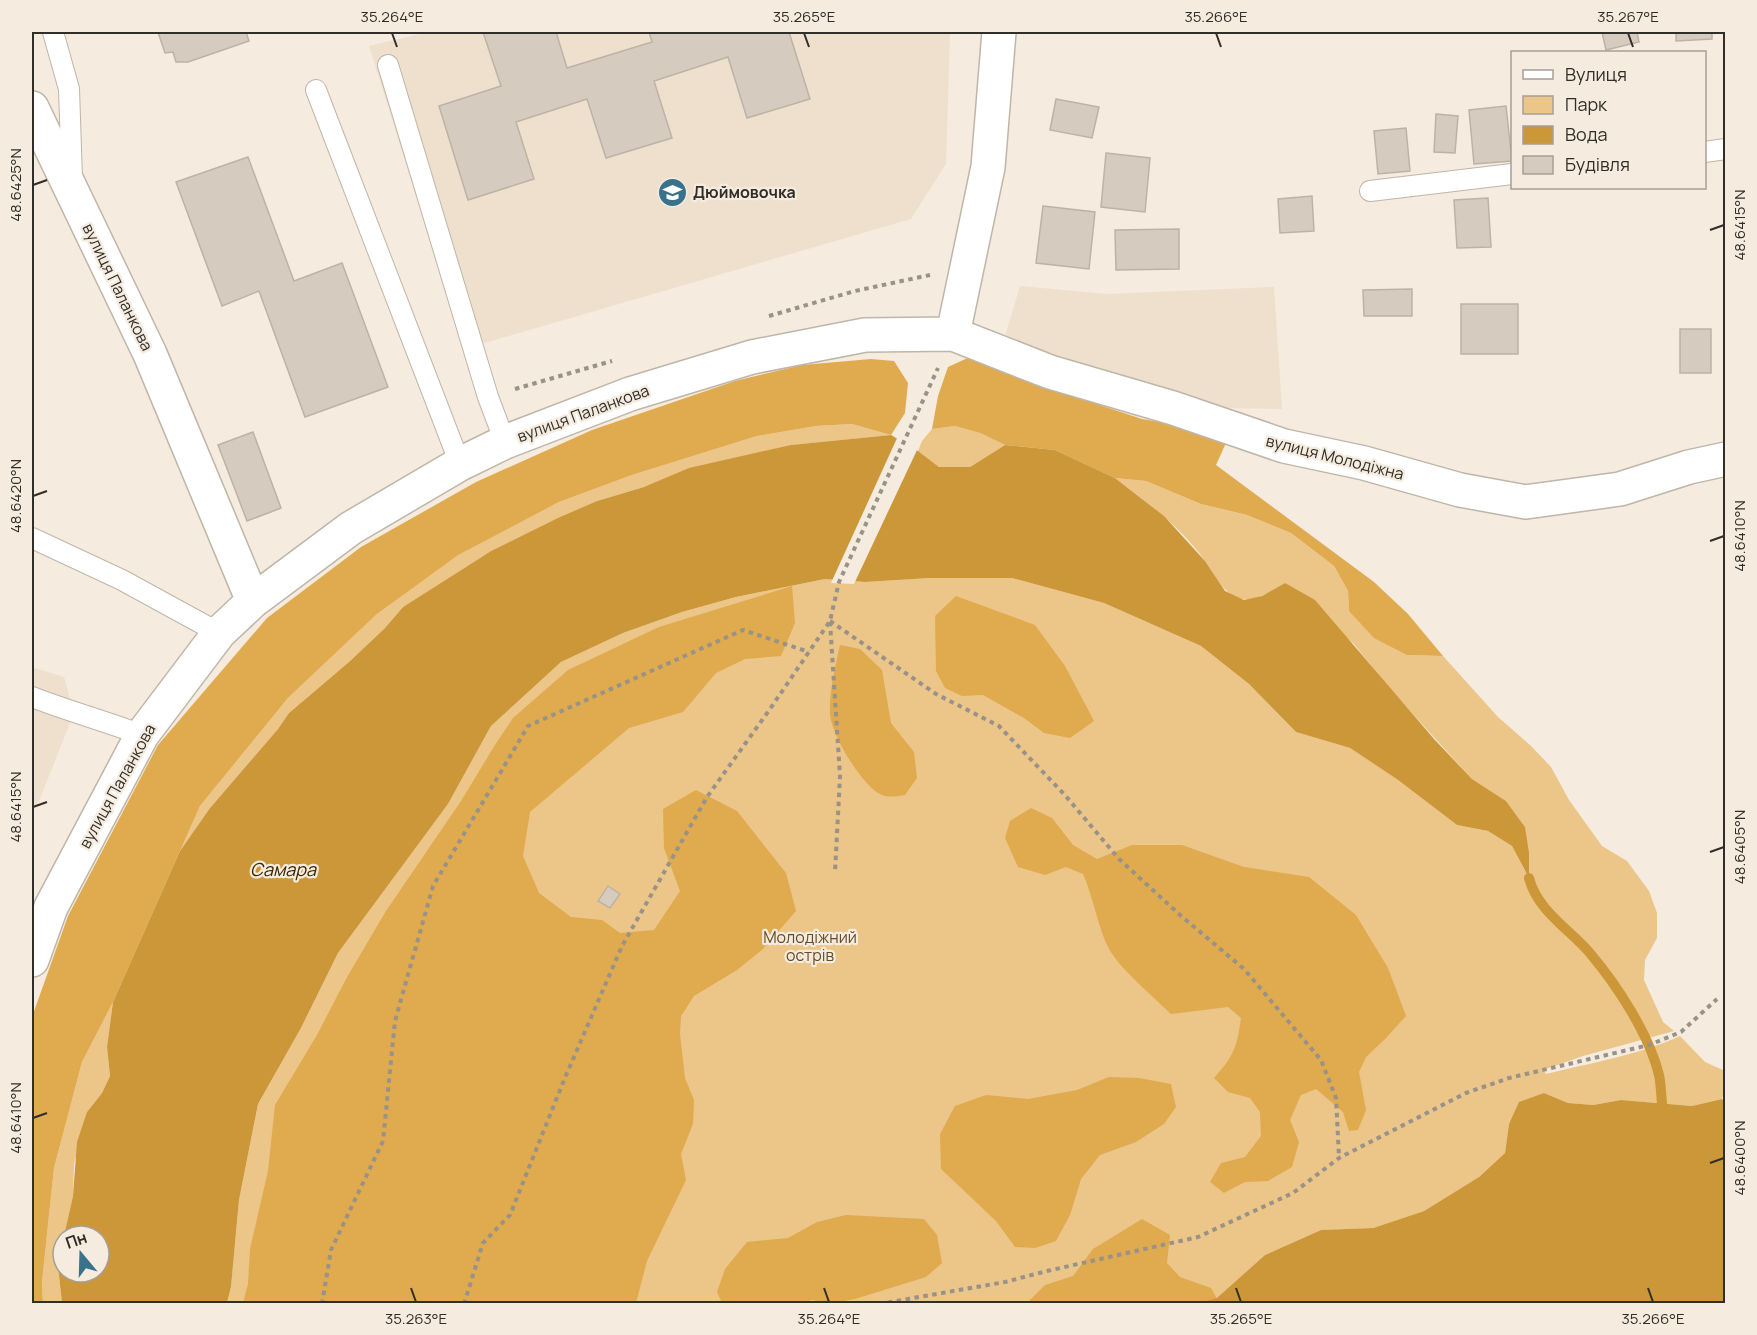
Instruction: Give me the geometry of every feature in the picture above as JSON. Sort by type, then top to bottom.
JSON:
[{"type":"street","points":[[953,334],[988,167],[999,32]]},
{"type":"street","name":"вулиця Паланкова","points":[[32,108],[150,354],[253,601]]},
{"type":"street","name":"вулиця Паланкова","points":[[32,960],[51,907],[142,735],[219,633],[253,601],[351,528],[460,464],[505,442],[630,394],[752,357],[865,335],[953,334]]},
{"type":"street","name":"вулиця Молодіжна","points":[[953,334],[1050,372],[1173,408],[1284,446],[1364,463],[1461,490],[1526,502],[1620,489],[1689,467],[1725,459]]},
{"type":"lane","points":[[53,32],[69,89],[73,193]]},
{"type":"lane","points":[[388,65],[488,397],[505,442]]},
{"type":"lane","points":[[316,90],[460,464]]},
{"type":"lane","points":[[1706,152],[1725,149]]},
{"type":"lane","points":[[1370,191],[1511,174]]},
{"type":"lane","points":[[32,538],[122,580],[219,633]]},
{"type":"lane","points":[[32,696],[74,713],[142,735]]},
{"type":"path","points":[[836,872],[840,776],[830,621],[839,582],[930,387]]},
{"type":"path","points":[[464,1304],[483,1243],[510,1215],[564,1080],[622,946],[707,796],[830,621]]},
{"type":"path","points":[[830,621],[936,694],[999,726],[1064,794],[1119,859],[1244,969],[1321,1060],[1336,1098],[1339,1158]]},
{"type":"path","points":[[322,1304],[331,1250],[383,1141],[395,1021],[433,886],[528,726],[743,630],[809,652]]},
{"type":"path","points":[[879,1304],[1005,1282],[1047,1270],[1198,1237],[1293,1193],[1339,1158],[1466,1093],[1509,1078],[1649,1045],[1681,1032],[1717,999]]},
{"type":"shaded area","name":"Дюймовочка","points":[[428,32],[950,32],[946,164],[911,219],[464,349],[369,46]]},
{"type":"shaded area","points":[[1020,286],[1107,294],[1274,287],[1282,409],[1216,408],[1003,343]]},
{"type":"shaded area","points":[[972,356],[1060,392],[1142,419],[1230,434],[1216,465],[1374,582],[1408,614],[1443,656],[1407,655],[1374,638],[1349,611],[1348,591],[1334,566],[1291,533],[1247,515],[1201,504],[1146,481],[1115,478],[1055,450],[1005,445],[980,433],[955,426],[932,429],[938,396],[948,367]]},
{"type":"shaded area","points":[[871,359],[894,361],[908,383],[905,413],[891,435],[852,424],[816,426],[757,436],[632,475],[559,502],[458,555],[377,614],[288,698],[200,806],[113,1002],[82,1062],[54,1168],[42,1282],[43,1304],[32,1303],[32,1017],[68,916],[158,745],[267,618],[361,547],[476,482],[592,430],[735,381],[802,365]]},
{"type":"shaded area","points":[[792,586],[795,623],[781,656],[745,659],[716,673],[683,712],[629,728],[530,812],[523,856],[539,893],[571,917],[602,920],[620,933],[654,930],[680,891],[664,848],[663,809],[696,790],[737,811],[786,873],[796,911],[763,949],[737,970],[694,996],[681,1016],[680,1034],[685,1078],[694,1100],[693,1124],[681,1154],[686,1180],[647,1261],[636,1303],[243,1303],[248,1284],[250,1249],[268,1171],[275,1105],[386,911],[461,801],[513,718],[568,670],[659,627]]},
{"type":"shaded area","points":[[956,596],[1035,625],[1065,666],[1094,721],[1070,738],[1044,733],[1024,718],[983,695],[962,696],[945,688],[936,671],[935,616]]},
{"type":"shaded area","points":[[840,645],[860,649],[882,670],[891,723],[914,752],[917,778],[905,795],[887,796],[874,790],[857,772],[836,734],[830,714],[830,705]]},
{"type":"shaded area","points":[[32,667],[64,677],[74,713],[39,801],[32,809]]},
{"type":"shaded area","points":[[1031,808],[1052,818],[1073,845],[1097,859],[1132,845],[1182,845],[1244,867],[1309,877],[1356,915],[1388,968],[1406,1016],[1366,1057],[1359,1072],[1366,1110],[1358,1130],[1349,1131],[1343,1112],[1316,1089],[1301,1095],[1290,1120],[1299,1142],[1292,1167],[1268,1181],[1245,1182],[1224,1193],[1210,1182],[1221,1163],[1245,1157],[1261,1136],[1260,1112],[1250,1098],[1228,1092],[1214,1078],[1234,1051],[1241,1018],[1228,1007],[1171,1014],[1114,957],[1101,931],[1083,874],[1066,867],[1045,875],[1018,867],[1005,838],[1010,821]]},
{"type":"shaded area","points":[[1109,1077],[1139,1078],[1171,1084],[1176,1107],[1164,1124],[1136,1142],[1100,1155],[1081,1179],[1070,1215],[1056,1241],[1035,1248],[1015,1247],[996,1221],[941,1169],[940,1134],[955,1106],[986,1095],[1028,1099],[1077,1090]]},
{"type":"shaded area","points":[[846,1215],[924,1219],[937,1235],[942,1263],[926,1277],[855,1299],[833,1303],[811,1300],[806,1304],[722,1303],[717,1292],[725,1269],[747,1242],[788,1238],[817,1222]]},
{"type":"shaded area","points":[[1142,1219],[1170,1235],[1167,1263],[1180,1277],[1211,1288],[1217,1299],[1199,1304],[1026,1304],[1045,1285],[1073,1276],[1093,1249]]},
{"type":"green space","points":[[852,424],[891,435],[792,445],[751,455],[597,501],[491,551],[403,607],[385,628],[349,662],[289,713],[210,808],[180,851],[200,806],[288,698],[377,614],[458,554],[559,502],[632,475],[757,436],[816,426]]},
{"type":"green space","points":[[955,426],[980,433],[1005,445],[970,467],[939,467],[918,451],[922,441],[932,429]]},
{"type":"green space","name":"Молодіжний острів","points":[[1115,478],[1146,481],[1201,504],[1247,515],[1291,533],[1334,566],[1348,591],[1349,611],[1407,655],[1443,656],[1498,717],[1531,746],[1551,767],[1569,800],[1602,846],[1627,861],[1649,891],[1657,913],[1657,938],[1645,960],[1644,980],[1663,1022],[1674,1031],[1583,1056],[1543,1070],[1546,1074],[1614,1058],[1680,1036],[1705,1062],[1725,1071],[1722,1099],[1692,1106],[1621,1100],[1593,1105],[1568,1103],[1544,1093],[1509,1124],[1505,1153],[1479,1177],[1424,1211],[1373,1228],[1321,1230],[1265,1255],[1217,1299],[1199,1303],[227,1304],[231,1287],[239,1200],[258,1104],[301,1028],[338,953],[448,804],[491,726],[561,662],[623,633],[682,612],[736,597],[825,579],[865,582],[930,578],[1012,578],[1104,603],[1201,646],[1249,684],[1296,732],[1350,748],[1398,780],[1457,825],[1488,831],[1512,846],[1528,876],[1525,827],[1506,801],[1472,779],[1391,690],[1354,644],[1285,583],[1253,599],[1242,599],[1230,594],[1188,539],[1153,507]]},
{"type":"green space","points":[[113,1002],[107,1047],[110,1076],[102,1093],[87,1112],[74,1164],[73,1196],[67,1224],[51,1224],[51,1284],[60,1284],[62,1303],[43,1304],[42,1282],[54,1168],[82,1062]]},
{"type":"water","name":"Самара","points":[[891,435],[939,467],[970,467],[1005,445],[1055,450],[1115,478],[1164,516],[1205,561],[1225,591],[1244,600],[1262,596],[1285,583],[1315,600],[1434,739],[1472,779],[1506,801],[1525,827],[1529,853],[1529,878],[1512,846],[1488,831],[1457,825],[1398,780],[1350,748],[1296,732],[1249,684],[1201,646],[1104,603],[1012,578],[930,578],[865,582],[825,579],[736,597],[682,612],[623,633],[561,662],[491,726],[448,804],[338,953],[301,1028],[258,1104],[239,1200],[231,1287],[227,1303],[62,1303],[60,1284],[111,1284],[111,1224],[67,1224],[73,1196],[77,1142],[87,1112],[102,1093],[110,1076],[107,1047],[113,1002],[180,851],[210,808],[289,713],[349,662],[385,628],[403,607],[491,551],[597,501],[644,487],[689,468],[791,445]]},
{"type":"water","points":[[1544,1093],[1568,1103],[1593,1105],[1621,1100],[1692,1106],[1722,1099],[1725,1101],[1725,1303],[1199,1303],[1217,1298],[1265,1255],[1321,1230],[1373,1228],[1424,1211],[1479,1177],[1505,1153],[1509,1124],[1519,1102]]},
{"type":"pier","points":[[898,436],[918,448],[854,584],[831,583]]},
{"type":"building","points":[[158,32],[246,32],[249,41],[188,62],[176,62],[173,52],[165,53]]},
{"type":"building","points":[[483,32],[556,32],[567,68],[652,42],[649,32],[789,32],[810,99],[747,118],[728,57],[654,81],[672,138],[606,158],[587,99],[516,122],[534,179],[468,200],[439,106],[501,86]]},
{"type":"building","points":[[1602,32],[1637,32],[1639,42],[1606,50]]},
{"type":"building","points":[[1676,32],[1712,32],[1712,39],[1676,41]]},
{"type":"building","points":[[1056,99],[1099,107],[1092,138],[1050,130]]},
{"type":"building","points":[[1506,106],[1511,161],[1474,164],[1469,110]]},
{"type":"building","points":[[1436,114],[1458,116],[1455,153],[1434,152]]},
{"type":"building","points":[[1406,128],[1410,171],[1378,174],[1374,131]]},
{"type":"building","points":[[1106,153],[1150,158],[1145,212],[1101,207]]},
{"type":"building","points":[[248,157],[294,281],[342,263],[388,387],[305,417],[259,291],[222,306],[176,182]]},
{"type":"building","points":[[1312,196],[1314,231],[1280,233],[1278,199]]},
{"type":"building","points":[[1488,198],[1491,247],[1457,248],[1454,200]]},
{"type":"building","points":[[1043,206],[1095,212],[1089,269],[1036,263]]},
{"type":"building","points":[[1179,229],[1179,269],[1116,270],[1115,230]]},
{"type":"building","points":[[1412,289],[1412,316],[1364,316],[1363,290]]},
{"type":"building","points":[[1461,304],[1518,304],[1518,354],[1461,354]]},
{"type":"building","points":[[1680,329],[1711,329],[1711,373],[1680,373]]},
{"type":"building","points":[[253,432],[281,508],[247,521],[218,445]]},
{"type":"building","points":[[608,886],[620,894],[610,908],[598,901]]},
{"type":"waterway","points":[[1529,878],[1539,900],[1589,952],[1631,1010],[1654,1059],[1660,1078],[1662,1103]]},
{"type":"place","name":"Дюймовочка","points":[[672,192]]}]
